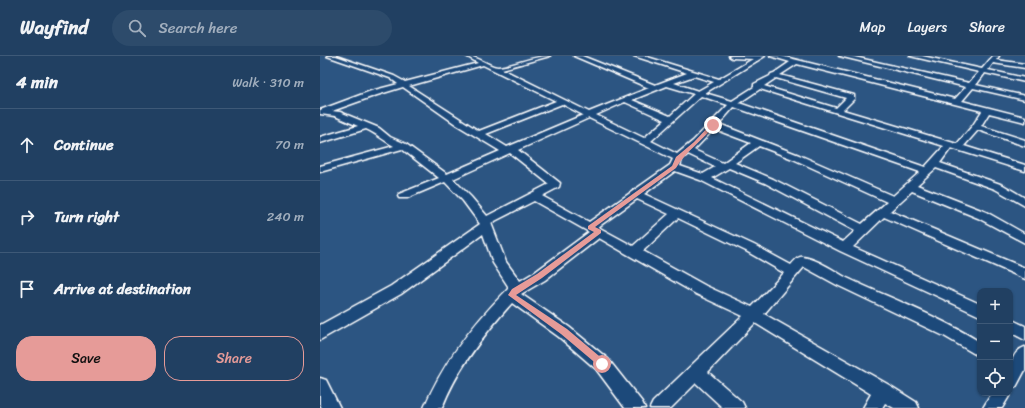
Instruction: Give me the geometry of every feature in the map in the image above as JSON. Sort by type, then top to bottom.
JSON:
[{"type":"street","points":[[469,56],[645,142],[704,178],[844,248],[977,309]]},
{"type":"street","points":[[496,69],[546,56]]},
{"type":"street","points":[[637,56],[719,81]]},
{"type":"street","points":[[732,56],[761,57]]},
{"type":"street","points":[[773,56],[795,62],[855,73],[1025,120]]},
{"type":"street","points":[[842,56],[871,62],[929,65],[983,71],[1025,80]]},
{"type":"street","points":[[865,67],[881,56]]},
{"type":"street","points":[[913,56],[970,85],[1025,98]]},
{"type":"street","points":[[320,333],[396,290],[486,224],[534,196],[552,188],[555,183],[509,150],[479,134],[392,78],[328,57]]},
{"type":"street","points":[[581,57],[655,88]]},
{"type":"street","points":[[645,142],[700,93],[761,57]]},
{"type":"street","points":[[957,102],[994,58],[1025,66]]},
{"type":"street","points":[[433,408],[458,361],[481,330],[513,293],[539,276],[676,162],[733,104],[757,86],[795,62]]},
{"type":"street","points":[[321,114],[358,98],[484,63]]},
{"type":"street","points":[[403,196],[447,179],[590,115],[666,83],[692,74]]},
{"type":"street","points":[[773,76],[851,97],[838,110]]},
{"type":"street","points":[[666,83],[930,168],[999,188],[1025,203]]},
{"type":"street","points":[[794,97],[806,84]]},
{"type":"street","points":[[757,86],[954,145],[1025,168]]},
{"type":"street","points":[[626,100],[671,120]]},
{"type":"street","points":[[479,134],[563,102]]},
{"type":"street","points":[[844,248],[954,145],[976,127],[987,110]]},
{"type":"street","points":[[321,114],[337,114],[376,130],[387,139],[403,146],[447,179],[467,199],[486,224],[500,263],[515,285],[513,293]]},
{"type":"street","points":[[713,125],[796,157],[894,201]]},
{"type":"street","points":[[320,140],[366,126]]},
{"type":"street","points":[[976,127],[1025,143]]},
{"type":"street","points":[[704,178],[725,166],[757,142]]},
{"type":"street","points":[[320,169],[403,146]]},
{"type":"street","points":[[687,150],[725,166],[769,181],[863,230]]},
{"type":"street","points":[[910,186],[982,215],[1025,239]]},
{"type":"street","points":[[636,194],[750,248],[792,271]]},
{"type":"street","points":[[534,196],[701,290],[754,315],[884,391],[910,408]]},
{"type":"street","points":[[882,212],[1025,274]]},
{"type":"street","points":[[634,252],[676,214]]},
{"type":"street","points":[[659,408],[754,315],[802,261],[949,331],[977,348]]},
{"type":"street","points":[[513,293],[564,332],[602,364],[636,408]]},
{"type":"street","points":[[1013,327],[1025,333]]},
{"type":"street","points":[[1013,372],[1025,354]]},
{"type":"street","points":[[696,372],[736,408]]},
{"type":"street","points":[[320,386],[331,408]]},
{"type":"street","points":[[872,408],[884,391]]},
{"type":"street","points":[[992,408],[1000,396]]},
{"type":"route","points":[[602,364],[564,332],[511,295],[598,232],[590,227],[674,167],[678,158],[696,143],[713,125]]}]
